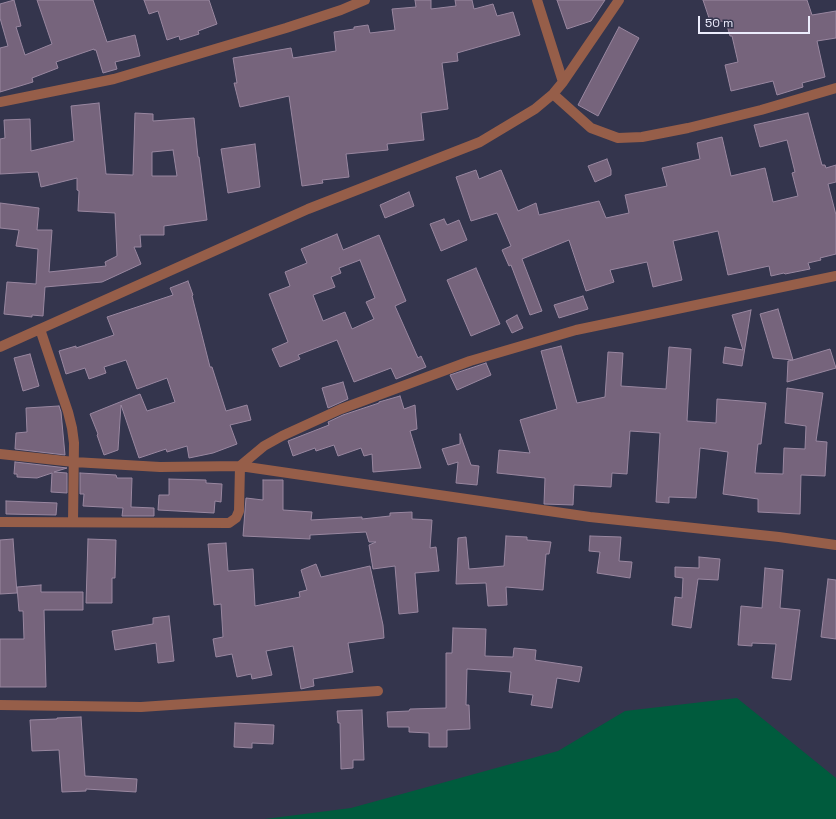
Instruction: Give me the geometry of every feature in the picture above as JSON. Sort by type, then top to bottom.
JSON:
[{"type":"street","points":[[0,102],[114,79],[286,28],[341,10],[365,0]]},
{"type":"street","points":[[537,0],[563,82]]},
{"type":"street","points":[[0,347],[308,210],[480,142],[535,109],[553,94],[563,82],[619,0]]},
{"type":"street","points":[[553,94],[591,128],[618,138],[642,137],[688,128],[761,110],[836,88]]},
{"type":"street","points":[[0,522],[229,523],[236,518],[239,511],[240,466],[264,446],[282,436],[341,409],[470,361],[576,330],[836,276]]},
{"type":"street","points":[[40,329],[72,428],[74,443],[73,522]]},
{"type":"street","points":[[0,454],[74,462],[160,467],[240,466],[590,518],[779,537],[836,545]]},
{"type":"street","points":[[0,705],[140,707],[378,691]]},
{"type":"green space","points":[[737,698],[836,778],[836,819],[265,819],[351,808],[558,751],[625,711]]},
{"type":"building","points":[[14,0],[21,26],[16,27],[25,55],[52,44],[37,0],[93,0],[107,42],[135,35],[140,56],[115,62],[117,69],[103,73],[96,50],[94,49],[56,62],[58,68],[32,78],[33,82],[0,92],[0,48],[8,46],[0,18],[0,4]]},
{"type":"building","points":[[144,0],[209,0],[217,24],[198,31],[199,34],[180,40],[179,36],[167,40],[158,11],[149,14]]},
{"type":"building","points":[[415,0],[431,0],[431,9],[456,6],[455,0],[472,0],[474,9],[493,4],[497,16],[513,12],[520,35],[457,53],[458,61],[442,63],[448,109],[421,113],[424,140],[387,144],[388,150],[346,154],[349,177],[322,180],[323,183],[302,186],[289,96],[240,107],[234,83],[237,83],[233,58],[291,48],[293,58],[336,51],[334,32],[368,25],[370,33],[395,30],[392,9],[416,7]]},
{"type":"building","points":[[557,0],[605,0],[591,21],[567,29]]},
{"type":"building","points":[[703,0],[807,0],[812,15],[836,11],[836,38],[817,41],[825,77],[802,83],[803,87],[777,95],[773,81],[731,91],[725,65],[738,62],[732,36],[730,36],[726,22],[722,21],[711,24]]},
{"type":"building","points":[[619,27],[639,38],[598,116],[578,105]]},
{"type":"building","points":[[99,103],[106,174],[133,175],[135,113],[153,114],[153,121],[194,118],[207,220],[164,226],[164,235],[140,235],[141,247],[134,247],[141,264],[102,282],[45,287],[43,316],[32,315],[32,317],[4,314],[7,282],[36,284],[38,249],[16,246],[19,230],[0,228],[0,203],[39,208],[37,230],[52,230],[49,272],[106,266],[105,262],[117,256],[115,213],[78,211],[79,191],[77,190],[77,178],[41,187],[38,172],[0,174],[0,139],[5,138],[4,120],[30,119],[31,151],[74,141],[71,106]],"holes":[[[173,150],[177,176],[152,176],[152,152]]]},
{"type":"building","points":[[808,113],[822,165],[825,165],[826,168],[836,165],[836,182],[828,184],[836,215],[836,254],[808,263],[810,269],[785,274],[771,276],[769,266],[728,275],[718,231],[673,241],[682,280],[653,287],[647,262],[610,270],[614,282],[586,291],[569,240],[522,259],[542,311],[530,315],[511,265],[509,266],[502,250],[511,246],[497,213],[471,221],[456,177],[476,170],[479,179],[501,170],[518,211],[536,203],[539,215],[599,201],[606,218],[629,213],[625,195],[667,186],[662,168],[700,159],[697,143],[722,137],[731,176],[765,168],[773,202],[798,196],[792,173],[795,172],[787,140],[760,147],[754,125]]},
{"type":"building","points":[[255,144],[260,187],[228,193],[221,149]]},
{"type":"building","points":[[607,159],[611,170],[611,175],[595,182],[588,166]]},
{"type":"building","points":[[409,192],[414,206],[385,218],[380,205]]},
{"type":"building","points":[[444,219],[447,225],[459,220],[467,240],[441,251],[430,224]]},
{"type":"building","points":[[337,234],[343,250],[379,235],[406,301],[395,306],[418,358],[421,356],[426,367],[396,379],[391,368],[354,382],[337,340],[298,355],[300,359],[280,367],[272,349],[288,342],[269,294],[290,286],[285,272],[307,263],[301,249]],"holes":[[[360,260],[375,298],[366,302],[374,319],[352,329],[345,312],[323,321],[313,295],[335,287],[331,277],[341,273],[339,268]]]},
{"type":"building","points":[[476,268],[500,324],[471,336],[447,280]]},
{"type":"building","points":[[188,281],[193,295],[192,296],[210,367],[212,367],[226,411],[247,405],[251,420],[230,425],[237,444],[213,453],[189,458],[187,446],[167,452],[166,449],[139,458],[121,405],[118,450],[104,455],[90,414],[140,394],[147,411],[175,402],[167,378],[137,389],[126,360],[104,367],[106,373],[89,379],[85,368],[66,374],[59,351],[76,346],[76,348],[114,335],[107,317],[173,295],[170,288]]},
{"type":"building","points":[[583,296],[588,309],[559,318],[554,305]]},
{"type":"building","points":[[778,309],[793,360],[773,358],[760,314]]},
{"type":"building","points":[[751,310],[742,366],[723,363],[725,347],[743,350],[732,315]]},
{"type":"building","points":[[517,315],[523,328],[512,333],[506,321]]},
{"type":"building","points":[[561,346],[577,403],[605,397],[608,352],[623,353],[621,386],[666,389],[669,347],[691,349],[687,421],[716,423],[717,399],[766,403],[761,444],[758,444],[755,473],[783,474],[784,448],[805,449],[806,426],[785,423],[787,388],[823,393],[816,441],[827,442],[825,476],[801,475],[800,514],[758,512],[758,499],[723,494],[728,452],[700,448],[696,498],[669,497],[669,503],[656,502],[660,433],[630,431],[627,474],[612,473],[611,487],[574,485],[573,505],[544,504],[545,478],[497,473],[499,450],[530,453],[520,420],[557,409],[541,351]]},
{"type":"building","points":[[830,349],[836,368],[787,382],[788,361]]},
{"type":"building","points":[[30,354],[39,386],[23,391],[14,358]]},
{"type":"building","points":[[486,363],[491,375],[457,390],[450,375]]},
{"type":"building","points":[[343,382],[348,399],[328,408],[322,388]]},
{"type":"building","points":[[400,396],[404,409],[415,405],[417,429],[410,431],[421,468],[373,472],[372,454],[364,456],[361,448],[338,456],[334,445],[316,451],[315,448],[293,456],[288,441],[329,425],[328,422],[343,415]]},
{"type":"building","points":[[59,406],[61,412],[65,455],[15,449],[16,433],[27,432],[26,408]]},
{"type":"building","points":[[460,434],[471,465],[479,466],[477,485],[456,483],[458,462],[448,465],[442,449],[460,444]]},
{"type":"building","points":[[15,462],[67,468],[54,472],[67,473],[67,493],[51,492],[52,473],[37,478],[17,477],[17,474],[14,474]]},
{"type":"building","points":[[80,473],[116,475],[117,478],[132,478],[131,507],[154,508],[154,516],[122,516],[123,508],[83,506],[84,494],[80,494]]},
{"type":"building","points":[[169,479],[206,480],[206,483],[222,484],[221,502],[215,501],[214,513],[158,510],[159,495],[169,495]]},
{"type":"building","points":[[263,480],[283,480],[283,510],[312,512],[311,520],[362,517],[362,519],[390,516],[390,513],[412,512],[412,519],[432,520],[430,548],[436,547],[439,571],[415,573],[418,612],[399,614],[395,566],[373,569],[369,545],[376,542],[369,542],[366,532],[310,535],[310,539],[243,536],[246,498],[263,500]]},
{"type":"building","points":[[6,501],[57,503],[56,515],[6,514]]},
{"type":"building","points":[[506,536],[527,537],[527,540],[551,542],[549,554],[546,554],[543,590],[506,587],[507,605],[488,606],[486,583],[456,584],[458,538],[466,537],[469,569],[504,566]]},
{"type":"building","points":[[590,536],[621,537],[619,561],[632,562],[630,578],[597,573],[600,552],[589,551]]},
{"type":"building","points":[[13,539],[17,593],[0,594],[0,540]]},
{"type":"building","points":[[88,539],[116,540],[115,578],[112,578],[112,603],[86,603]]},
{"type":"building","points":[[226,543],[228,571],[253,569],[255,606],[300,597],[299,592],[307,590],[301,570],[316,564],[321,577],[370,566],[383,625],[384,638],[348,643],[353,672],[313,679],[314,686],[301,689],[293,646],[266,651],[272,675],[252,679],[251,674],[237,677],[232,654],[216,657],[213,639],[223,637],[221,604],[214,605],[208,544]]},
{"type":"building","points":[[699,557],[720,559],[718,580],[698,579],[691,628],[672,625],[675,597],[682,598],[683,578],[675,577],[675,567],[699,568]]},
{"type":"building","points":[[765,568],[783,570],[780,608],[800,610],[791,680],[772,678],[776,644],[752,643],[752,646],[738,645],[741,606],[762,608]]},
{"type":"building","points":[[828,579],[836,580],[836,639],[821,637]]},
{"type":"building","points":[[41,585],[41,592],[83,592],[83,610],[44,610],[46,687],[0,687],[0,639],[24,639],[23,611],[19,611],[17,587]]},
{"type":"building","points":[[169,616],[174,661],[158,663],[156,643],[115,650],[112,631],[153,624],[153,618]]},
{"type":"building","points":[[453,628],[486,629],[485,656],[513,657],[514,648],[536,650],[535,660],[582,667],[579,682],[557,678],[552,708],[531,705],[533,695],[509,692],[511,672],[467,669],[466,705],[469,705],[470,729],[447,730],[447,747],[429,747],[429,733],[409,732],[409,727],[388,727],[387,712],[409,711],[410,709],[446,708],[446,653],[452,653]]},
{"type":"building","points":[[362,710],[364,760],[353,760],[353,768],[341,769],[340,723],[338,723],[337,711]]},
{"type":"building","points":[[81,717],[85,776],[137,779],[136,792],[86,789],[86,791],[62,792],[59,750],[32,751],[30,720]]},
{"type":"building","points":[[235,723],[274,725],[273,744],[252,743],[252,748],[234,747]]}]
